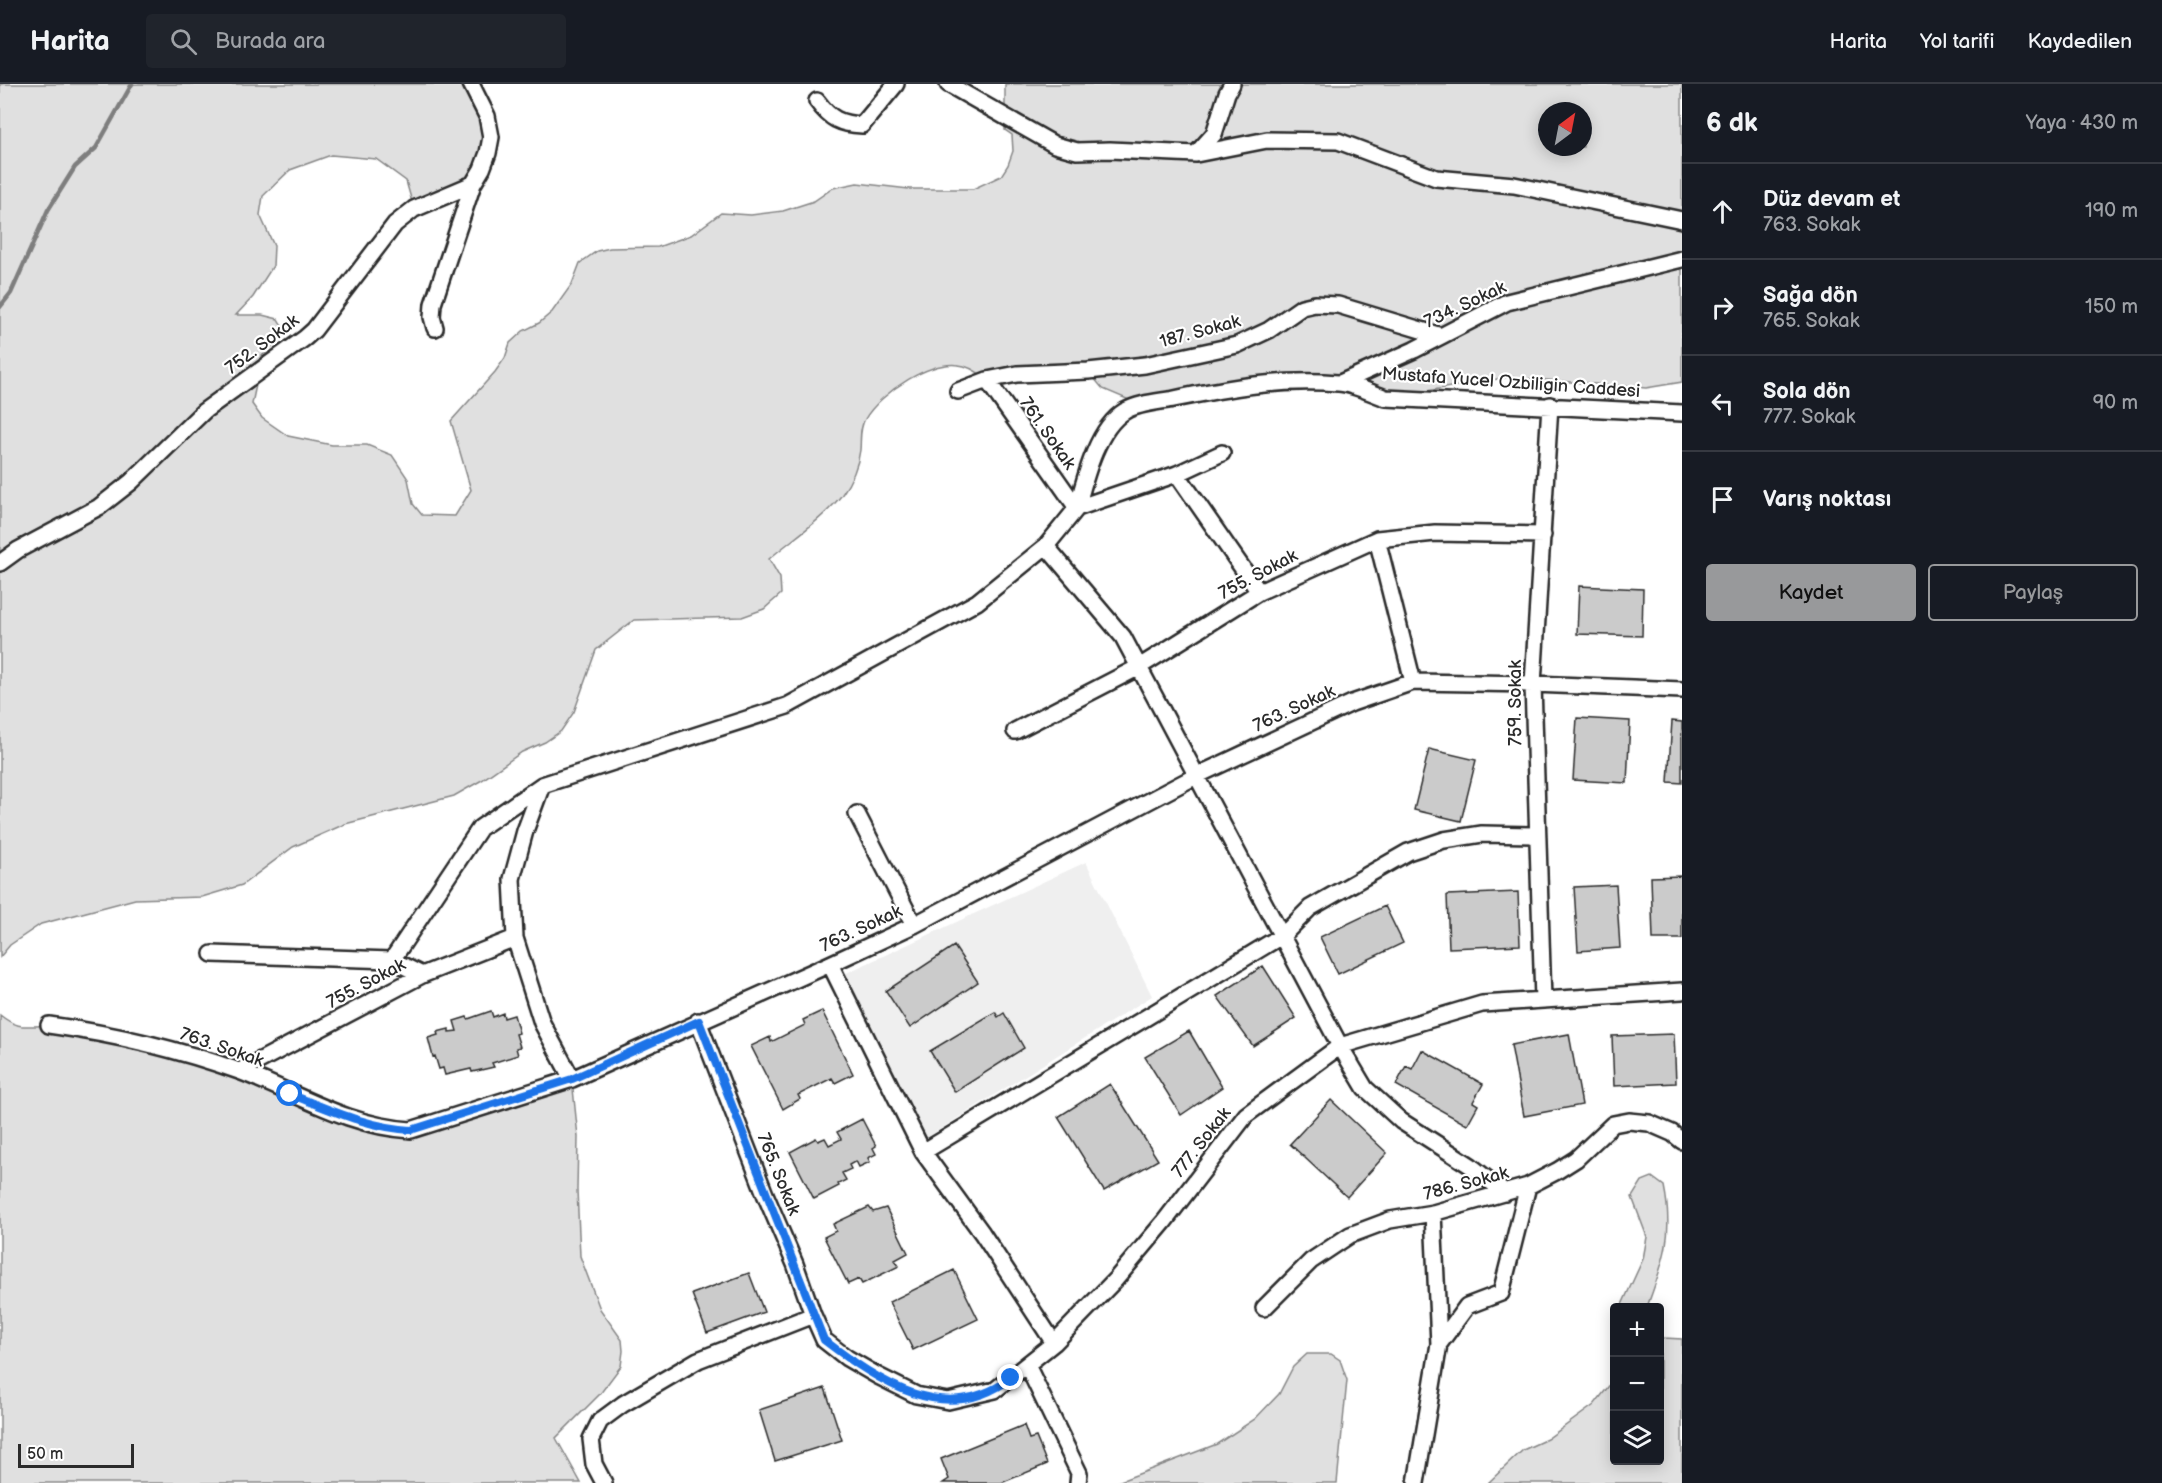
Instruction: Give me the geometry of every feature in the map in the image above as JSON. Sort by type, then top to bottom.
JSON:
[{"type":"street","points":[[435,328],[432,317],[433,304],[473,183],[485,161],[491,137],[487,116],[471,84]]},
{"type":"street","points":[[817,101],[827,115],[849,124],[862,125],[896,84]]},
{"type":"street","points":[[948,84],[1055,145],[1077,151],[1110,150],[1196,154],[1267,140],[1338,141],[1437,178],[1514,185],[1682,220]]},
{"type":"street","points":[[1196,154],[1214,134],[1232,84]]},
{"type":"street","name":"752. Sokak","points":[[0,562],[99,507],[130,482],[204,411],[315,330],[395,224],[414,209],[473,183]]},
{"type":"street","name":"734. Sokak","points":[[1340,383],[1507,302],[1682,259]]},
{"type":"street","name":"187. Sokak","points":[[958,392],[987,380],[1017,374],[1089,371],[1145,365],[1237,345],[1269,330],[1302,307],[1315,304],[1338,305],[1441,336]]},
{"type":"street","name":"761. Sokak","points":[[987,380],[1077,508]]},
{"type":"street","points":[[392,960],[480,828],[543,785],[787,706],[977,602],[1046,546],[1077,508],[1098,446],[1111,425],[1125,411],[1142,405],[1254,385],[1340,383]]},
{"type":"street","name":"Mustafa Yucel Ozbiligin Caddesi","points":[[1340,383],[1386,398],[1682,413]]},
{"type":"street","name":"759. Sokak","points":[[1543,1000],[1533,684],[1550,405]]},
{"type":"street","points":[[1077,508],[1177,474],[1222,453]]},
{"type":"street","points":[[1177,474],[1259,592]]},
{"type":"street","name":"755. Sokak","points":[[1016,731],[1139,667],[1259,592],[1377,539],[1435,532],[1543,535]]},
{"type":"street","points":[[1377,539],[1413,682]]},
{"type":"street","points":[[1046,546],[1123,637],[1340,1046],[1365,1088],[1401,1121],[1471,1166],[1504,1193]]},
{"type":"street","name":"763. Sokak","points":[[48,1025],[90,1031],[168,1049],[240,1071],[354,1120],[384,1128],[411,1130],[572,1079],[830,964],[914,925],[1196,776],[1352,703],[1413,682],[1682,690]]},
{"type":"street","points":[[543,785],[525,831],[512,879],[515,938],[542,1023],[572,1079]]},
{"type":"street","points":[[857,814],[914,925]]},
{"type":"street","points":[[923,1152],[1283,935],[1310,908],[1408,852],[1444,840],[1482,834],[1536,835]]},
{"type":"street","name":"755. Sokak","points":[[240,1071],[422,975],[515,938]]},
{"type":"street","points":[[212,954],[392,960],[422,975]]},
{"type":"street","points":[[830,964],[923,1152],[982,1233],[1054,1343]]},
{"type":"street","name":"777. Sokak","points":[[824,1340],[847,1358],[916,1395],[948,1401],[995,1390],[1054,1343],[1116,1279],[1164,1222],[1246,1115],[1340,1046],[1482,1004],[1682,991]]},
{"type":"street","name":"765. Sokak","points":[[699,1021],[824,1340]]},
{"type":"street","name":"786. Sokak","points":[[1264,1308],[1311,1261],[1350,1235],[1390,1220],[1433,1213],[1528,1186],[1576,1159],[1613,1124],[1629,1121],[1649,1123],[1672,1133],[1682,1141]]},
{"type":"street","points":[[1439,1344],[1467,1306],[1501,1293],[1528,1186]]},
{"type":"street","points":[[1416,1483],[1439,1344],[1433,1213]]},
{"type":"street","points":[[604,1483],[594,1464],[591,1439],[600,1421],[623,1404],[698,1360],[813,1315]]},
{"type":"street","points":[[1027,1365],[1079,1473],[1078,1483]]},
{"type":"shaded area","points":[[0,84],[471,84],[491,137],[473,184],[414,209],[406,181],[376,159],[331,155],[290,170],[263,196],[260,215],[274,246],[273,266],[253,297],[236,315],[262,315],[278,319],[286,333],[262,356],[252,404],[262,418],[288,436],[332,445],[367,445],[392,455],[408,479],[413,504],[422,515],[455,516],[471,490],[451,421],[495,372],[505,358],[510,343],[523,331],[539,323],[552,312],[572,284],[580,263],[597,251],[610,248],[658,247],[691,235],[721,213],[751,215],[783,211],[814,201],[833,188],[857,183],[909,189],[973,189],[1001,176],[1013,151],[1012,135],[1005,130],[1005,84],[1682,84],[1682,382],[1646,388],[1509,377],[1386,398],[1340,383],[1141,405],[1103,389],[1088,371],[987,380],[964,366],[951,365],[923,372],[908,379],[882,398],[865,419],[856,468],[851,480],[834,505],[769,559],[780,578],[781,594],[764,609],[742,617],[634,620],[596,650],[574,712],[561,731],[545,742],[522,752],[454,796],[345,824],[293,847],[242,885],[202,897],[135,899],[41,924],[10,945],[0,957]]},
{"type":"shaded area","points":[[1086,862],[1152,996],[924,1139],[842,975]]},
{"type":"shaded area","points":[[0,1015],[19,1025],[90,1031],[411,1130],[572,1079],[578,1137],[577,1190],[580,1256],[600,1309],[622,1340],[623,1351],[621,1366],[600,1394],[556,1438],[581,1483],[0,1483]]},
{"type":"shaded area","points":[[1652,1177],[1664,1186],[1668,1219],[1666,1248],[1648,1303],[1623,1303],[1643,1259],[1647,1237],[1632,1197],[1642,1181]]},
{"type":"shaded area","points":[[1664,1338],[1682,1339],[1682,1483],[1488,1483],[1523,1450],[1547,1439],[1594,1405],[1610,1385],[1610,1465],[1664,1465]]},
{"type":"shaded area","points":[[1307,1354],[1331,1354],[1340,1360],[1347,1380],[1337,1483],[1115,1483],[1217,1444],[1255,1419],[1279,1394],[1293,1367]]},
{"type":"building","points":[[1579,586],[1643,589],[1642,636],[1577,634]]},
{"type":"building","points":[[1577,718],[1630,721],[1627,783],[1573,780]]},
{"type":"building","points":[[1672,721],[1682,722],[1682,783],[1668,782]]},
{"type":"building","points":[[1429,749],[1476,760],[1461,821],[1414,810]]},
{"type":"building","points":[[1682,876],[1682,939],[1653,939],[1651,877]]},
{"type":"building","points":[[1616,885],[1620,948],[1578,951],[1574,887]]},
{"type":"building","points":[[1518,892],[1520,945],[1449,948],[1447,895]]},
{"type":"building","points":[[1385,906],[1403,943],[1338,974],[1320,937]]},
{"type":"building","points":[[954,946],[978,982],[910,1028],[886,991]]},
{"type":"building","points":[[1263,966],[1296,1018],[1253,1046],[1217,996]]},
{"type":"building","points":[[491,1011],[493,1017],[503,1013],[504,1018],[514,1015],[519,1033],[516,1034],[520,1047],[516,1048],[518,1055],[492,1063],[494,1067],[445,1075],[443,1068],[439,1069],[435,1056],[433,1057],[428,1038],[438,1035],[437,1032],[449,1029],[449,1032],[457,1031],[454,1021]]},
{"type":"building","points":[[822,1011],[853,1074],[835,1083],[832,1078],[798,1095],[800,1099],[783,1109],[751,1046],[770,1037],[771,1042],[805,1025],[803,1020]]},
{"type":"building","points":[[995,1012],[998,1017],[1004,1013],[1024,1048],[955,1092],[930,1051]]},
{"type":"building","points":[[1189,1031],[1222,1087],[1181,1115],[1145,1057]]},
{"type":"building","points":[[1569,1034],[1582,1105],[1524,1116],[1511,1045]]},
{"type":"building","points":[[1674,1034],[1676,1083],[1614,1086],[1612,1036]]},
{"type":"building","points":[[1422,1050],[1483,1084],[1473,1102],[1478,1105],[1467,1125],[1396,1085],[1406,1066],[1412,1069]]},
{"type":"building","points":[[1110,1084],[1158,1160],[1104,1191],[1058,1117]]},
{"type":"building","points":[[1331,1100],[1387,1153],[1347,1197],[1290,1144]]},
{"type":"building","points":[[862,1119],[876,1146],[873,1148],[876,1154],[868,1158],[870,1162],[859,1167],[856,1161],[849,1165],[851,1169],[842,1173],[846,1180],[814,1199],[790,1152],[816,1138],[818,1141],[825,1138],[829,1145],[841,1139],[837,1132]]},
{"type":"building","points":[[869,1207],[873,1212],[886,1208],[908,1253],[895,1260],[899,1266],[862,1284],[859,1279],[848,1284],[824,1237],[836,1231],[833,1224]]},
{"type":"building","points":[[954,1270],[978,1319],[913,1350],[889,1302]]},
{"type":"building","points":[[749,1273],[764,1312],[707,1333],[692,1294]]},
{"type":"building","points":[[825,1388],[842,1440],[775,1461],[759,1410]]},
{"type":"building","points":[[1024,1425],[1029,1439],[1036,1437],[1047,1464],[1001,1483],[943,1483],[949,1479],[941,1459]]},
{"type":"waterway","points":[[0,307],[11,293],[48,210],[75,167],[96,148],[132,84]]},
{"type":"route","points":[[290,1094],[354,1120],[384,1128],[411,1130],[572,1079],[699,1021],[824,1340],[847,1358],[916,1395],[948,1401],[965,1398],[995,1390],[1011,1378]]}]
